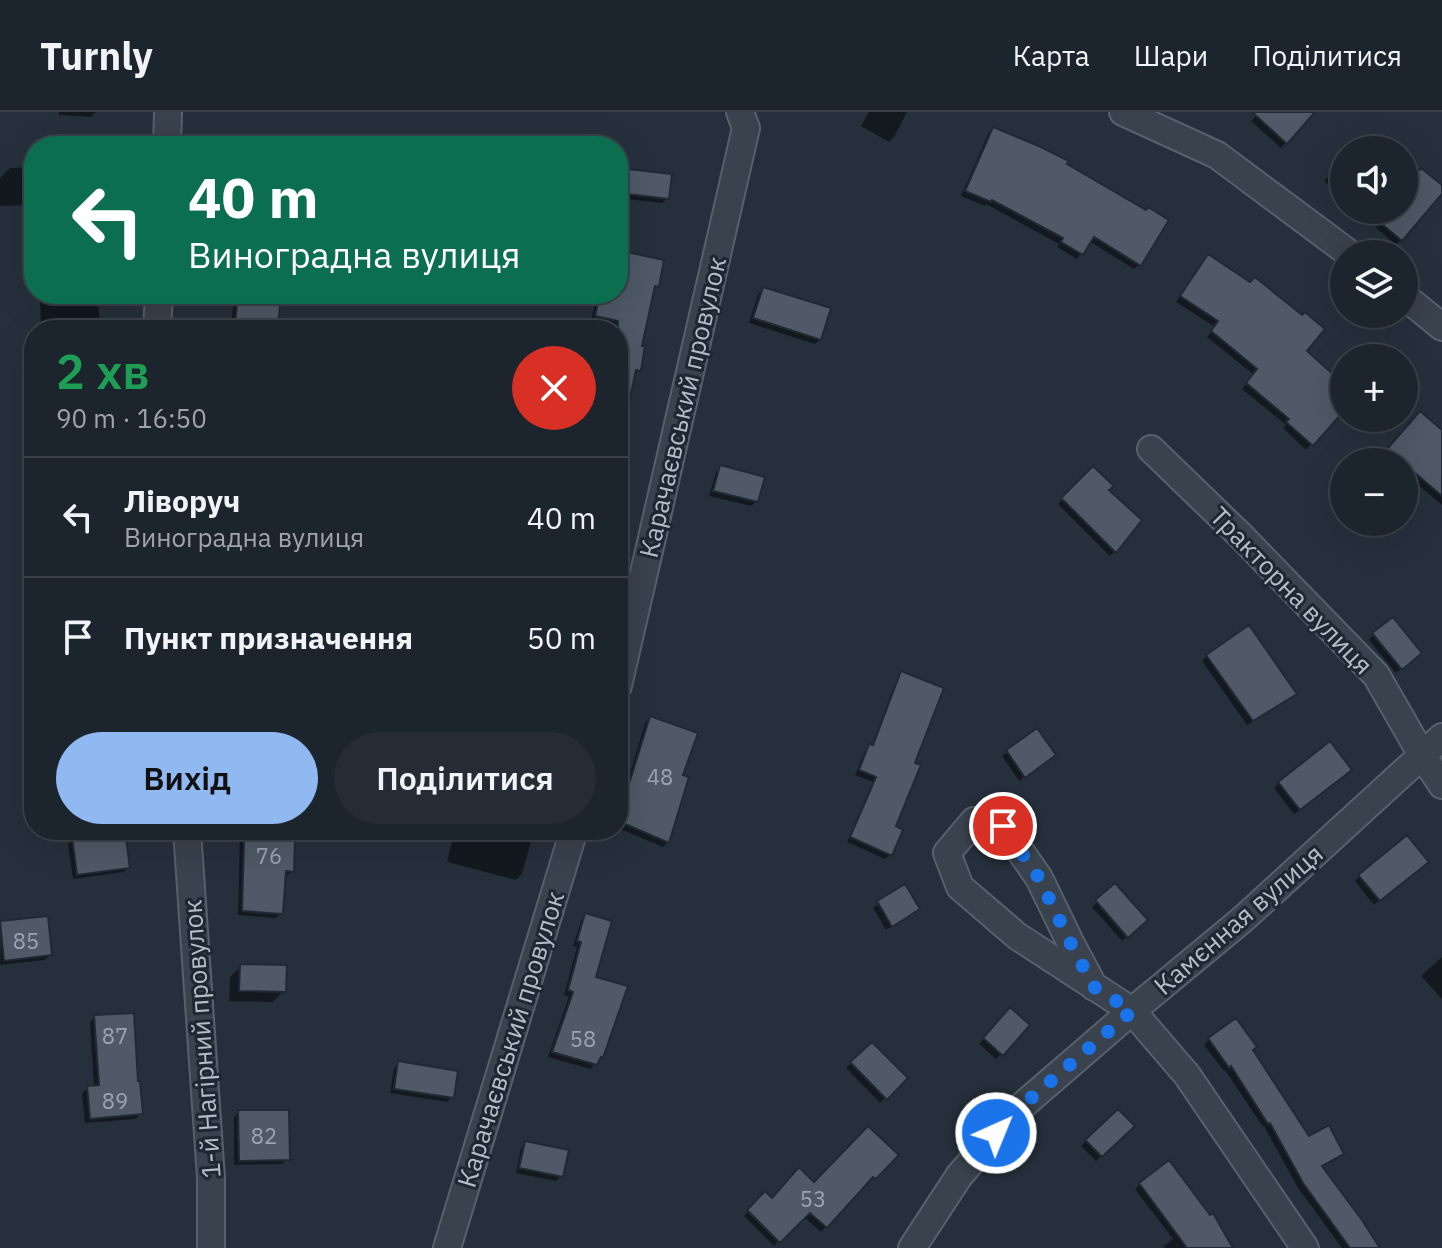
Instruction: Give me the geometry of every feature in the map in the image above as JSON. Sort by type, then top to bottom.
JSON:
[{"type":"street","points":[[167,136],[168,112]]},
{"type":"street","points":[[1123,112],[1217,155],[1331,240]]},
{"type":"street","name":"Карачаєвський провулок","points":[[628,642],[746,117]]},
{"type":"street","points":[[1418,307],[1442,327]]},
{"type":"street","name":"Тракторна вулиця","points":[[1151,449],[1376,675],[1442,785]]},
{"type":"street","name":"Камєнная вулиця","points":[[912,1248],[959,1176],[1015,1112],[1243,919],[1442,737]]},
{"type":"street","points":[[1094,987],[1039,878],[1003,826],[974,821],[947,853],[960,887],[1017,936],[1094,987],[1132,1011],[1187,1075],[1305,1248]]},
{"type":"street","name":"1-й Нагірний провулок","points":[[188,840],[211,1178],[211,1248]]},
{"type":"street","name":"Карачаєвський провулок","points":[[447,1248],[571,840]]},
{"type":"building","points":[[1252,112],[1315,112],[1287,144]]},
{"type":"building","points":[[993,127],[1069,161],[1067,164],[1169,220],[1141,266],[1094,237],[1083,255],[1061,242],[1063,238],[992,200],[965,191]]},
{"type":"building","points":[[1421,168],[1442,185],[1442,194],[1418,222],[1418,171]]},
{"type":"building","points":[[628,169],[672,174],[669,199],[628,194]]},
{"type":"building","points":[[1382,224],[1416,224],[1401,240]]},
{"type":"building","points":[[628,252],[664,260],[642,346],[645,346],[641,371],[636,370],[629,403],[628,320],[595,316],[598,304],[628,304]]},
{"type":"building","points":[[1208,254],[1250,282],[1255,277],[1302,315],[1305,312],[1325,329],[1307,351],[1330,372],[1330,427],[1313,446],[1286,422],[1289,419],[1246,383],[1257,369],[1211,331],[1218,321],[1180,296]]},
{"type":"building","points":[[763,287],[831,308],[821,340],[753,318]]},
{"type":"building","points":[[237,304],[280,304],[279,320],[235,320]]},
{"type":"building","points":[[1420,411],[1442,430],[1442,496],[1418,475],[1418,448],[1388,448],[1402,432],[1418,432]]},
{"type":"building","points":[[720,465],[765,477],[758,502],[713,491]]},
{"type":"building","points":[[1093,466],[1114,486],[1109,490],[1142,520],[1116,553],[1061,498]]},
{"type":"building","points":[[1393,617],[1422,653],[1402,670],[1372,633]]},
{"type":"building","points":[[1249,625],[1297,694],[1253,721],[1206,655]]},
{"type":"building","points":[[901,671],[944,688],[915,763],[921,765],[896,826],[903,830],[892,856],[850,837],[876,777],[859,770],[869,744],[873,745]]},
{"type":"building","points":[[650,716],[698,733],[683,775],[689,777],[669,843],[628,825],[628,787]]},
{"type":"building","points":[[1037,728],[1056,755],[1025,778],[1006,750]]},
{"type":"building","points":[[1330,741],[1352,770],[1300,810],[1278,782]]},
{"type":"building","points":[[1407,835],[1429,862],[1380,901],[1358,875]]},
{"type":"building","points":[[72,840],[126,840],[130,868],[77,875]]},
{"type":"building","points":[[244,840],[295,840],[294,872],[286,871],[283,914],[242,911]]},
{"type":"building","points":[[1115,883],[1148,920],[1128,938],[1095,900]]},
{"type":"building","points":[[905,884],[920,909],[892,927],[877,901]]},
{"type":"building","points":[[585,913],[612,921],[596,977],[628,986],[603,1058],[597,1065],[552,1052],[573,992],[568,990]]},
{"type":"building","points":[[48,916],[52,955],[4,961],[0,921]]},
{"type":"building","points":[[240,964],[287,965],[286,992],[239,991]]},
{"type":"building","points":[[1010,1007],[1030,1025],[1003,1056],[983,1038]]},
{"type":"building","points":[[134,1013],[143,1114],[90,1119],[87,1086],[99,1085],[94,1015]]},
{"type":"building","points":[[1236,1018],[1257,1047],[1253,1050],[1309,1136],[1329,1125],[1344,1154],[1322,1166],[1380,1248],[1350,1248],[1303,1183],[1270,1123],[1208,1038]]},
{"type":"building","points":[[872,1042],[908,1078],[887,1100],[850,1062]]},
{"type":"building","points":[[398,1061],[458,1071],[454,1098],[394,1089]]},
{"type":"building","points":[[1118,1109],[1135,1126],[1102,1157],[1085,1140]]},
{"type":"building","points":[[238,1110],[289,1110],[290,1160],[239,1161]]},
{"type":"building","points":[[868,1126],[899,1155],[876,1179],[873,1177],[827,1228],[810,1213],[780,1243],[747,1210],[765,1191],[772,1198],[799,1167],[814,1182]]},
{"type":"building","points":[[525,1141],[569,1150],[563,1177],[519,1168]]},
{"type":"building","points":[[1169,1160],[1210,1215],[1213,1213],[1233,1248],[1187,1248],[1139,1183]]},
{"type":"route","points":[[996,1133],[1015,1112],[1132,1011],[1094,987],[1039,878],[1003,826]]}]
